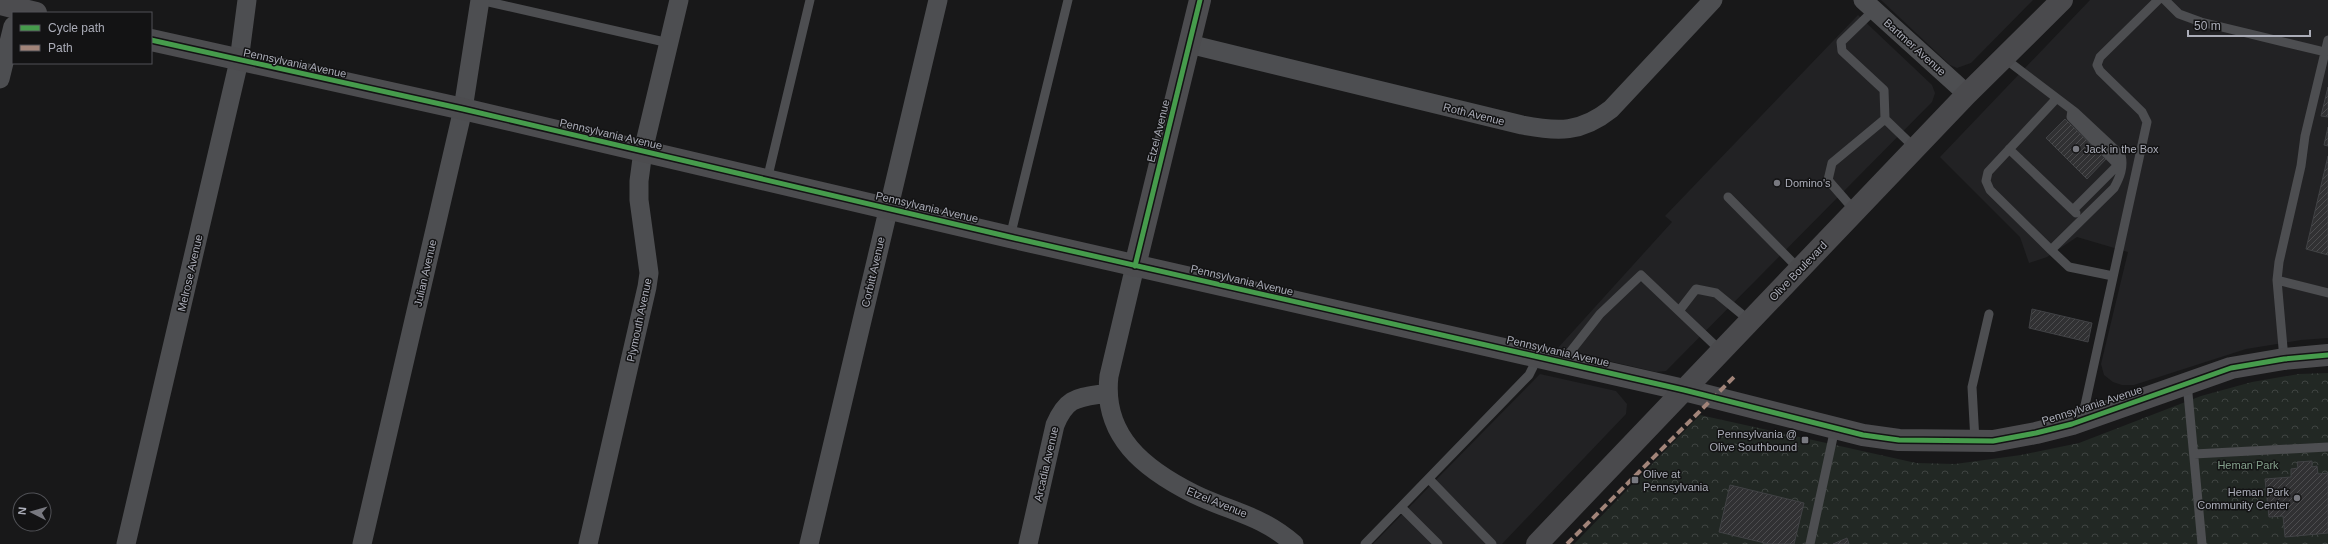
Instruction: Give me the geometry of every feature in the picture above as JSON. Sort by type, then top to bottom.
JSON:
[{"type":"main road","name":"Olive Boulevard","points":[[1537,544],[1967,94],[2062,0]]},
{"type":"street","name":"Melrose Avenue","points":[[126,544],[239,61],[247,0]]},
{"type":"street","name":"Julian Avenue","points":[[362,544],[463,109],[480,0]]},
{"type":"street","name":"Plymouth Avenue","points":[[588,544],[647,287],[649,273],[638,200],[643,152],[679,0]]},
{"type":"street","name":"Corbitt Avenue","points":[[809,544],[887,208],[938,0]]},
{"type":"street","name":"Etzel Avenue","points":[[1200,0],[1135,266],[1109,376],[1107,393],[1113,422],[1118,434],[1126,445],[1139,458],[1180,486],[1196,494],[1257,518],[1294,544]]},
{"type":"street","name":"Roth Avenue","points":[[1189,44],[1522,125],[1562,130],[1582,127],[1598,120],[1611,109],[1713,0]]},
{"type":"street","name":"Bartmer Avenue","points":[[1869,5],[1967,94]]},
{"type":"street","points":[[0,79],[12,31]]},
{"type":"street","name":"Pennsylvania Avenue","points":[[152,40],[239,61],[463,109],[1135,266],[1684,390],[1835,428],[1899,440],[1993,441],[2036,433],[2082,421],[2231,368],[2284,359],[2328,356]]},
{"type":"street","name":"Arcadia Avenue","points":[[1028,544],[1055,425],[1060,412],[1069,402],[1107,393]]},
{"type":"lane","points":[[480,0],[669,43]]},
{"type":"lane","points":[[767,180],[810,0]]},
{"type":"lane","points":[[1010,237],[1068,0]]},
{"type":"lane","points":[[2082,421],[2147,122],[2142,112],[2100,71],[2097,65],[2100,57],[2158,0]]},
{"type":"lane","points":[[2165,0],[2179,14],[2201,22],[2325,52]]},
{"type":"lane","points":[[1869,5],[1841,42],[1842,51],[1884,90],[1885,119],[1915,148]]},
{"type":"lane","points":[[2284,359],[2277,280],[2301,166],[2305,136],[2328,40]]},
{"type":"lane","points":[[2004,58],[2072,110],[2121,155],[2123,163],[2120,176],[2114,188],[2051,250]]},
{"type":"lane","points":[[2056,99],[1988,172],[1986,181],[1990,190],[2069,267],[2113,276]]},
{"type":"lane","points":[[2072,110],[2071,117],[2118,165],[2072,210]]},
{"type":"lane","points":[[1855,211],[1828,180],[1828,172],[1832,164],[1885,119]]},
{"type":"lane","points":[[2010,149],[2082,219]]},
{"type":"lane","points":[[1728,197],[1799,269]]},
{"type":"lane","points":[[1566,363],[1567,356],[1600,314],[1642,275],[1721,351]]},
{"type":"lane","points":[[2277,280],[2328,293]]},
{"type":"lane","points":[[1679,311],[1696,289],[1716,293],[1750,321]]},
{"type":"lane","points":[[1975,441],[1972,387],[1989,314]]},
{"type":"lane","points":[[1365,544],[1529,375],[1538,357]]},
{"type":"lane","points":[[2188,383],[2202,544]]},
{"type":"lane","points":[[1810,544],[1835,428]]},
{"type":"lane","points":[[2194,454],[2328,447]]},
{"type":"lane","points":[[1429,479],[1492,544]]},
{"type":"lane","points":[[1401,507],[1438,544]]},
{"type":"shaded area","points":[[1881,0],[2033,0],[1971,63],[1957,68],[1950,65]]},
{"type":"shaded area","points":[[2090,0],[2328,0],[2328,338],[2301,340],[2246,349],[2134,385],[2122,385],[2113,382],[2104,375],[2101,364],[2128,252],[2077,237],[2047,257],[2029,263],[2020,237],[1940,157]]},
{"type":"shaded area","points":[[1858,15],[1932,85],[1935,93],[1932,102],[1666,371],[1656,372],[1557,349],[1672,222],[1665,216]]},
{"type":"shaded area","points":[[1540,374],[1616,391],[1627,404],[1626,414],[1502,544],[1373,544]]},
{"type":"green space","name":"Heman Park","points":[[2328,373],[2328,544],[1574,544],[1700,415],[1916,463],[1955,464],[2021,455],[2079,443],[2201,396],[2252,382],[2299,374]]},
{"type":"building","points":[[2328,87],[2328,117],[2321,116]]},
{"type":"building","name":"Jack in the Box","points":[[2065,119],[2106,159],[2087,179],[2046,138]]},
{"type":"building","points":[[2328,127],[2328,146],[2324,145]]},
{"type":"building","points":[[2328,156],[2328,255],[2306,249]]},
{"type":"building","points":[[2032,309],[2092,323],[2088,342],[2029,328]]},
{"type":"building","name":"Heman Park Community Center","points":[[2312,461],[2312,467],[2317,466],[2318,474],[2328,473],[2328,533],[2285,537],[2283,516],[2269,517],[2265,479],[2291,477],[2291,469],[2298,468],[2297,462]]},
{"type":"building","points":[[1730,485],[1804,503],[1794,544],[1769,544],[1719,532]]},
{"type":"building","points":[[1847,538],[1849,544],[1833,544]]},
{"type":"marked path","points":[[1567,544],[1735,376]]},
{"type":"cycle path","points":[[1135,266],[1200,0]]},
{"type":"cycle path","points":[[152,40],[463,109],[1010,237],[1684,390],[1863,435],[1899,440],[1993,441],[2036,433],[2072,424],[2231,368],[2284,359],[2328,355]]},
{"type":"place","name":"Jack in the Box","points":[[2076,149]]},
{"type":"place","name":"Domino's","points":[[1777,183]]},
{"type":"place","name":"Pennsylvania @ Olive Southbound","points":[[1805,440]]},
{"type":"place","name":"Olive at Pennsylvania","points":[[1635,480]]},
{"type":"place","name":"Heman Park Community Center","points":[[2297,498]]}]
